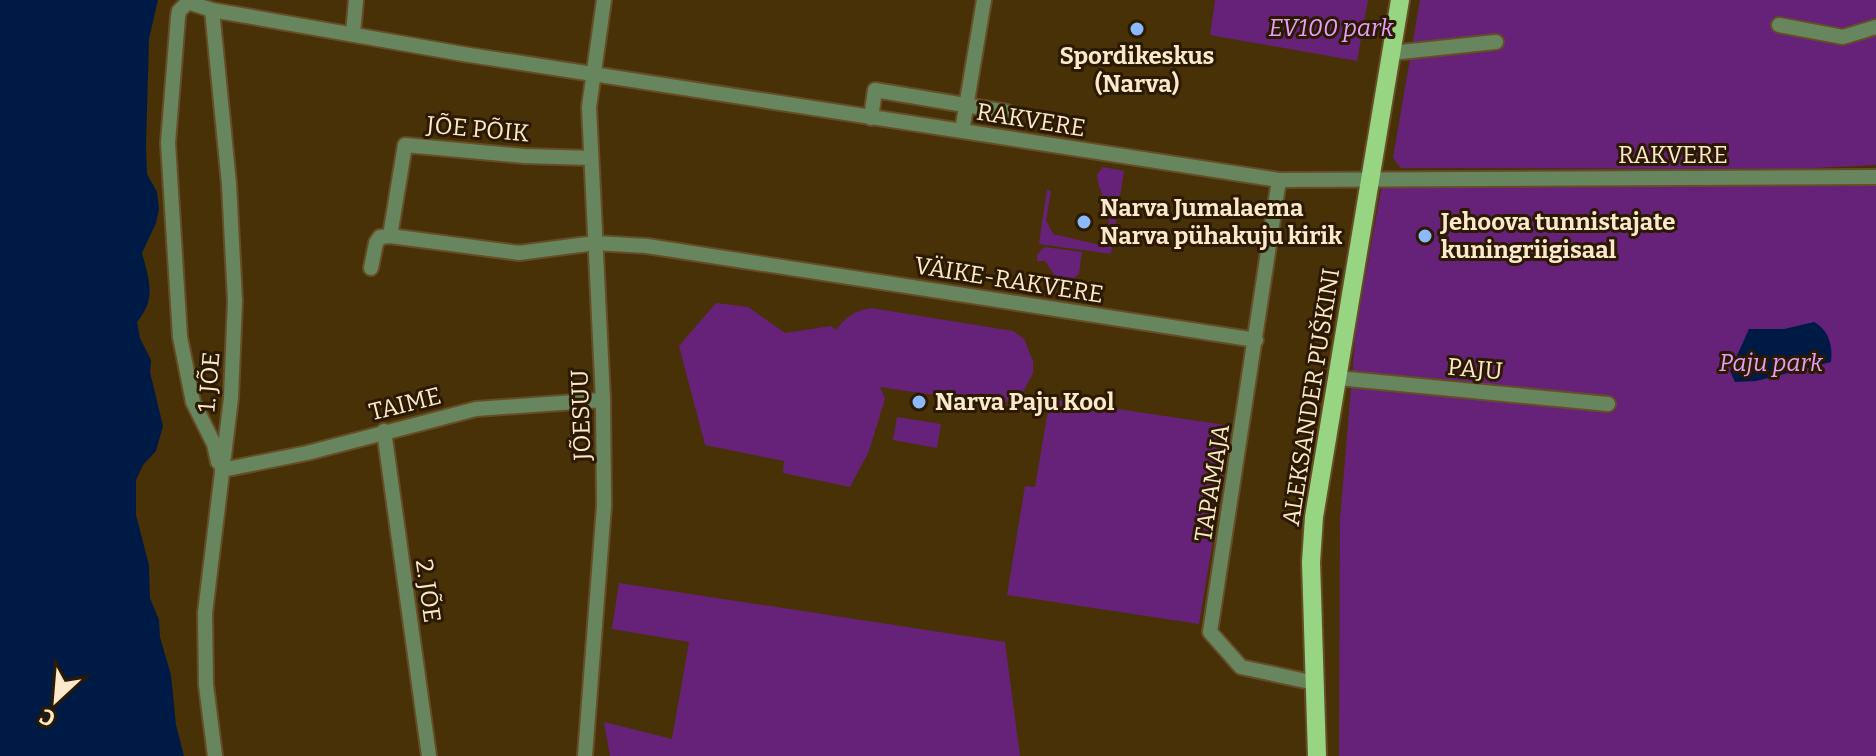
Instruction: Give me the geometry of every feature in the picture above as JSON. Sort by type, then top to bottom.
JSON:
[{"type":"main road","name":"ALEKSANDER PUŠKINI","points":[[1317,756],[1311,562],[1314,517],[1400,0]]},
{"type":"street","points":[[353,34],[356,0]]},
{"type":"street","name":"JÕESUU","points":[[585,756],[604,506],[603,400],[589,107],[604,0]]},
{"type":"street","points":[[962,131],[984,0]]},
{"type":"street","points":[[188,1],[178,17],[168,143],[180,337],[193,402],[214,444],[222,470]]},
{"type":"street","name":"RAKVERE","points":[[188,1],[212,10],[406,45],[1279,180],[1876,177]]},
{"type":"street","name":"1. JÕE","points":[[212,10],[229,184],[235,301],[235,356],[205,613],[206,685],[215,756]]},
{"type":"street","points":[[1779,25],[1843,37],[1876,27]]},
{"type":"street","points":[[1391,53],[1496,42]]},
{"type":"street","points":[[871,118],[875,90],[1007,112]]},
{"type":"street","name":"JÕE PÕIK","points":[[371,268],[376,243],[380,237],[390,236],[405,145],[453,147],[524,156],[591,158]]},
{"type":"street","points":[[1256,340],[1279,180]]},
{"type":"street","points":[[390,236],[519,253],[595,243]]},
{"type":"street","name":"VÄIKE-RAKVERE","points":[[595,243],[647,246],[1256,340]]},
{"type":"street","name":"TAPAMAJA","points":[[1256,340],[1210,632],[1241,667],[1315,683]]},
{"type":"street","name":"PAJU","points":[[1338,378],[1608,404]]},
{"type":"street","name":"TAIME","points":[[222,470],[307,453],[476,409],[603,400]]},
{"type":"street","name":"2. JÕE","points":[[384,431],[429,756]]},
{"type":"green space","name":"EV100 park","points":[[1215,0],[1368,0],[1357,61],[1210,35]]},
{"type":"green space","points":[[1420,0],[1876,0],[1876,165],[1795,169],[1401,168],[1393,158]]},
{"type":"green space","points":[[1103,167],[1124,171],[1111,254],[1039,244],[1047,190],[1051,191],[1046,220],[1053,234],[1102,243],[1109,219],[1097,175]]},
{"type":"green space","name":"Paju park","points":[[1876,175],[1876,756],[1339,756],[1340,520],[1356,329],[1383,179]]},
{"type":"green space","points":[[1044,247],[1082,252],[1079,274],[1073,279],[1055,276],[1045,261],[1037,261],[1037,255]]},
{"type":"green space","points":[[716,303],[748,307],[785,333],[831,326],[836,330],[851,315],[871,308],[1013,331],[1024,339],[1033,361],[1033,373],[1022,394],[1001,405],[880,387],[885,399],[869,451],[850,487],[783,473],[784,461],[705,445],[679,346]]},
{"type":"green space","points":[[1050,399],[1232,426],[1199,624],[1007,595],[1025,486],[1035,487]]},
{"type":"green space","points":[[897,417],[941,424],[937,448],[893,440]]},
{"type":"green space","points":[[619,583],[1005,642],[1020,756],[610,756],[604,722],[672,739],[689,642],[612,629]]},
{"type":"water","points":[[0,0],[158,0],[149,39],[146,147],[147,174],[157,192],[159,209],[142,253],[150,289],[147,305],[137,322],[140,338],[151,360],[150,372],[163,426],[156,451],[143,465],[136,480],[136,515],[149,565],[150,598],[159,620],[160,637],[171,675],[176,725],[184,756],[0,756]]},
{"type":"water","points":[[1814,322],[1829,339],[1831,362],[1756,381],[1735,382],[1730,371],[1749,329],[1784,329]]},
{"type":"place","name":"Spordikeskus (Narva)","points":[[1137,29]]},
{"type":"place","name":"Narva Jumalaema Narva pühakuju kirik","points":[[1084,222]]},
{"type":"place","name":"Jehoova tunnistajate kuningriigisaal","points":[[1425,236]]},
{"type":"place","name":"Narva Paju Kool","points":[[919,402]]}]
